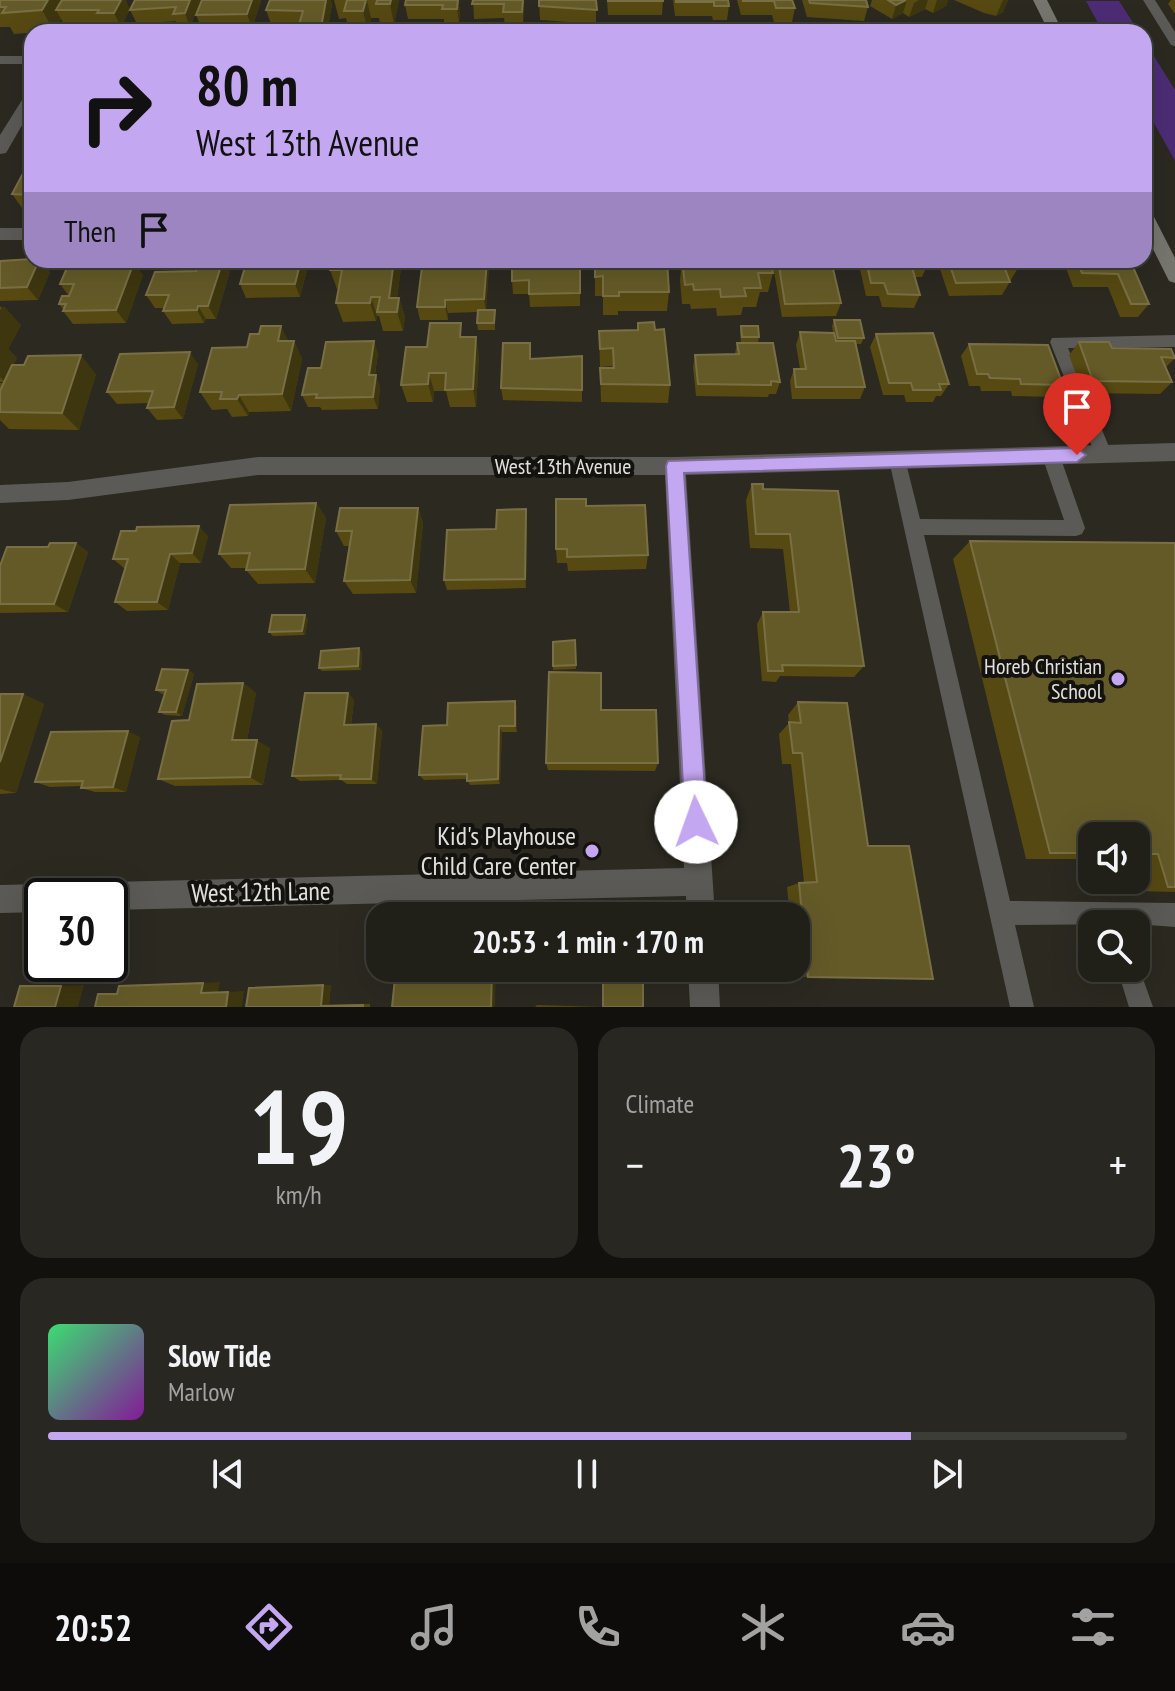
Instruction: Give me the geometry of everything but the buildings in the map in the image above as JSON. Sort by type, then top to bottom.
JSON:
[{"type":"main road","points":[[1040,0],[1052,24]]},
{"type":"main road","points":[[1152,232],[1175,276]]},
{"type":"street","points":[[0,60],[24,60]]},
{"type":"street","points":[[0,149],[24,108]]},
{"type":"street","points":[[0,234],[24,234]]},
{"type":"street","name":"West 13th Avenue","points":[[0,494],[68,491],[258,466],[675,466],[1175,452]]},
{"type":"street","points":[[675,466],[701,902]]},
{"type":"street","name":"West 12th Lane","points":[[128,896],[700,882]]},
{"type":"street","points":[[0,899],[24,898]]},
{"type":"street","points":[[704,982],[705,1007]]},
{"type":"lane","points":[[1149,0],[1175,42]]},
{"type":"lane","points":[[1103,454],[1058,342],[1175,341]]},
{"type":"lane","points":[[913,527],[1076,528],[1051,456]]},
{"type":"lane","points":[[898,460],[1022,1007]]},
{"type":"lane","points":[[1000,913],[1078,917]]},
{"type":"lane","points":[[1150,917],[1175,915]]},
{"type":"lane","points":[[1133,982],[1141,1007]]},
{"type":"shaded area","points":[[1086,1],[1119,1],[1134,24],[1099,24]]},
{"type":"shaded area","points":[[1152,53],[1175,90],[1175,161],[1152,119]]},
{"type":"place","name":"Horeb Christian School","points":[[1118,679]]},
{"type":"place","name":"Kid's Playhouse Child Care Center","points":[[592,851]]},
{"type":"route","points":[[696,822],[675,466],[1077,455]]}]
